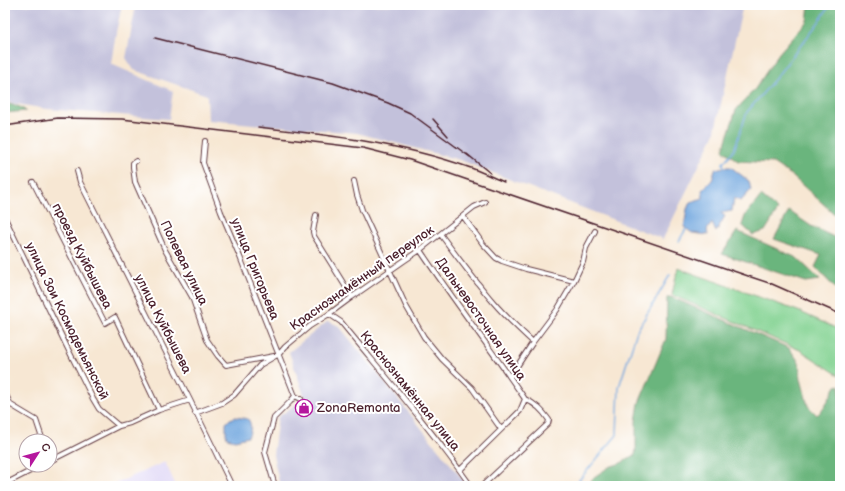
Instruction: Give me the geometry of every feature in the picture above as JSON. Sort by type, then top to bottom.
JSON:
[{"type":"street","name":"улица Григорьева","points":[[205,141],[203,163],[221,212],[295,396]]},
{"type":"street","name":"Полевая улица","points":[[136,161],[133,163],[135,182],[165,250],[192,296],[207,340],[218,356],[226,365],[279,354]]},
{"type":"street","name":"улица Куйбышева","points":[[77,171],[80,182],[232,486]]},
{"type":"street","points":[[354,181],[362,210],[406,306],[424,337],[445,363],[472,388],[501,429]]},
{"type":"street","name":"проезд Куйбышева","points":[[33,182],[105,323],[115,317],[159,410]]},
{"type":"street","name":"Краснознамённый переулок","points":[[195,413],[222,402],[234,395],[260,364],[279,354],[310,326],[441,235],[474,207],[485,202]]},
{"type":"street","points":[[316,215],[313,232],[314,236],[352,297]]},
{"type":"street","points":[[463,216],[496,258],[526,269],[574,281]]},
{"type":"street","name":"улица Зои Космодемьянской","points":[[5,218],[93,399],[100,409],[119,426]]},
{"type":"street","points":[[510,377],[533,342],[557,310],[574,281],[583,262],[586,248],[595,232]]},
{"type":"street","points":[[441,235],[461,263],[494,303],[533,342]]},
{"type":"street","name":"Дальневосточная улица","points":[[420,250],[525,399]]},
{"type":"street","name":"Краснознамённая улица","points":[[329,314],[342,322],[399,391],[471,486]]},
{"type":"street","points":[[5,393],[11,405],[36,420],[40,433]]},
{"type":"street","points":[[275,486],[265,452],[274,418],[295,396],[301,399]]},
{"type":"street","points":[[460,470],[520,411],[525,399],[542,409],[549,420],[548,424],[482,486]]},
{"type":"street","points":[[58,456],[119,426],[130,423],[159,410],[190,400]]},
{"type":"street","points":[[5,484],[26,473]]},
{"type":"shaded area","points":[[5,5],[122,5],[111,64],[173,91],[169,119],[47,109],[5,102]]},
{"type":"shaded area","points":[[136,5],[743,5],[714,135],[663,239],[460,160],[357,133],[208,120],[207,95],[134,70],[126,58]]},
{"type":"shaded area","points":[[328,321],[339,326],[468,486],[280,486],[273,455],[278,417],[305,398],[289,352]]},
{"type":"shaded area","points":[[165,462],[176,486],[110,486]]},
{"type":"green space","points":[[809,5],[840,5],[840,219],[791,175],[773,163],[738,161],[723,150],[736,110],[755,89],[779,53],[807,21]]},
{"type":"green space","points":[[5,103],[20,107],[26,111],[5,113]]},
{"type":"green space","points":[[761,196],[778,210],[765,231],[753,235],[742,225],[745,216]]},
{"type":"green space","points":[[789,211],[811,226],[840,240],[840,288],[836,289],[815,267],[821,255],[774,239]]},
{"type":"green space","points":[[737,231],[797,258],[820,280],[806,282],[722,254]]},
{"type":"green space","points":[[678,268],[798,311],[840,330],[840,376],[800,350],[672,295]]},
{"type":"green space","points":[[671,297],[789,348],[799,362],[801,379],[808,406],[817,415],[825,406],[836,386],[840,385],[840,486],[587,486],[594,477],[609,467],[621,463],[635,455],[636,421],[639,403],[666,339],[667,298]]},
{"type":"water","points":[[731,167],[749,181],[751,190],[741,201],[734,198],[732,211],[721,213],[725,216],[716,232],[712,223],[707,230],[708,235],[692,233],[684,227],[687,209],[690,202],[703,198],[702,190],[712,180],[715,169]]},
{"type":"water","points":[[236,417],[248,419],[251,428],[248,437],[235,440],[227,438],[226,423],[230,419]]},
{"type":"waterway","points":[[724,167],[723,163],[734,150],[747,112],[774,80],[830,5]]},
{"type":"waterway","points":[[679,241],[686,229]]},
{"type":"waterway","points":[[574,486],[617,435],[619,387],[637,331],[670,275]]},
{"type":"railway","points":[[155,38],[333,83],[388,103],[410,113],[470,157]]},
{"type":"railway","points":[[5,126],[58,118],[122,119],[363,148],[410,160],[772,284],[840,314]]},
{"type":"railway","points":[[433,119],[448,136]]},
{"type":"railway","points":[[258,127],[311,133],[390,146],[442,159],[504,182]]},
{"type":"railway","points":[[467,154],[490,173]]},
{"type":"place","name":"ZonaRemonta","points":[[304,408]]}]
